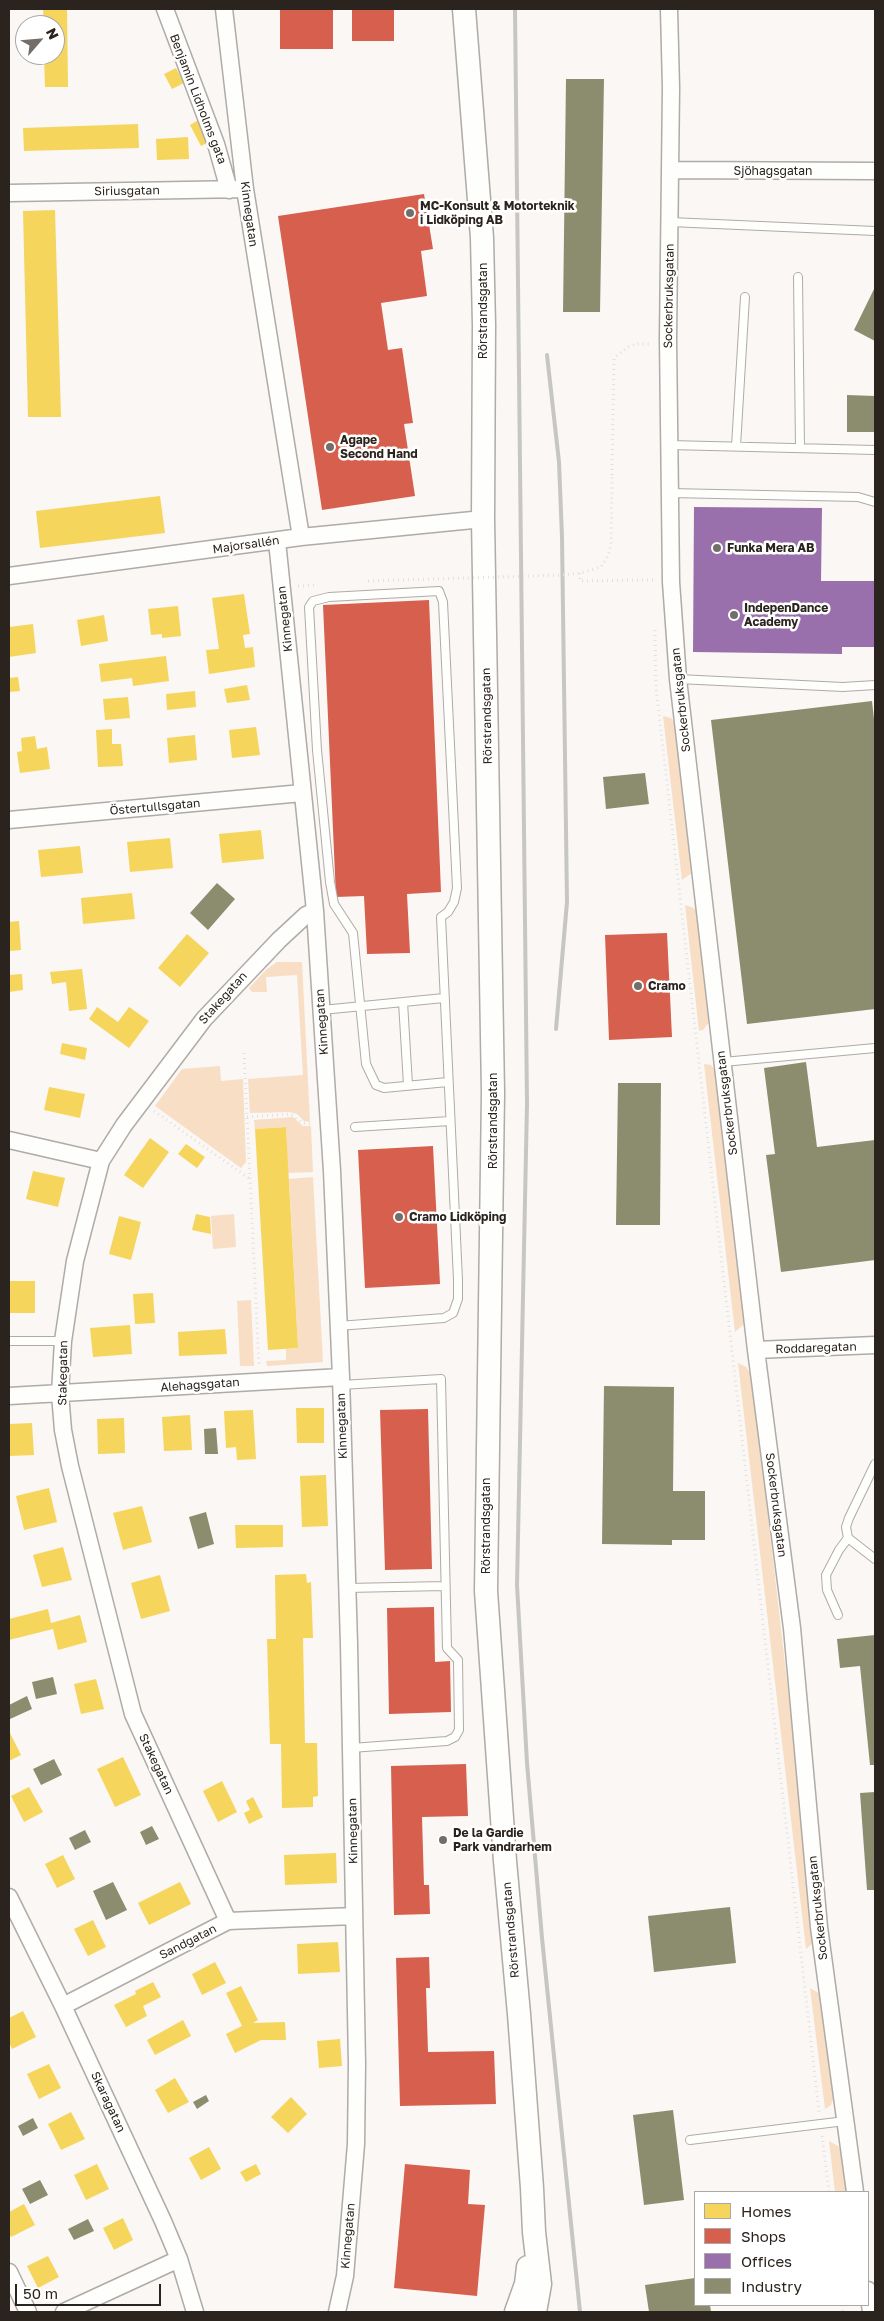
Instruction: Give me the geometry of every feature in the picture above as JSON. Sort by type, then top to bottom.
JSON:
[{"type":"main road","name":"Rörstrandsgatan","points":[[464,9],[482,238],[483,519],[493,1093],[486,1591],[505,1861],[534,2232],[540,2284],[535,2312]]},
{"type":"main road","name":"Rörstrandsgatan","points":[[516,2312],[526,2284],[534,2232]]},
{"type":"street","name":"Benjamin Lidholms gata","points":[[165,9],[218,151],[237,189]]},
{"type":"street","name":"Kinnegatan","points":[[224,9],[237,189],[301,537]]},
{"type":"street","name":"Sockerbruksgatan","points":[[669,9],[669,445],[671,582],[678,678],[756,1350],[792,1628],[819,1927],[854,2191]]},
{"type":"street","name":"Sjöhagsgatan","points":[[670,170],[875,171]]},
{"type":"street","name":"Siriusgatan","points":[[9,194],[237,189]]},
{"type":"street","name":"Majorsallén","points":[[9,576],[301,537],[483,519]]},
{"type":"street","name":"Kinnegatan","points":[[277,541],[315,911],[332,1171],[341,1381],[357,2064],[356,2144],[345,2276],[337,2312]]},
{"type":"street","name":"Östertullsgatan","points":[[9,820],[302,793]]},
{"type":"street","name":"Stakegatan","points":[[228,1921],[133,1714],[70,1466],[63,1430],[60,1394],[63,1340],[74,1261],[101,1161],[129,1118],[204,1019],[279,940],[306,915],[315,911]]},
{"type":"street","points":[[9,1140],[101,1161]]},
{"type":"street","name":"Roddaregatan","points":[[756,1350],[875,1345]]},
{"type":"street","name":"Alehagsgatan","points":[[9,1396],[341,1381]]},
{"type":"street","name":"Skaragatan","points":[[9,1898],[63,2006],[163,2221],[179,2259],[195,2312]]},
{"type":"street","name":"Sandgatan","points":[[63,2006],[228,1921],[354,1916]]},
{"type":"street","points":[[64,2312],[179,2259]]},
{"type":"street","points":[[9,2272],[28,2312]]},
{"type":"street","points":[[869,2297],[871,2312]]},
{"type":"lane","points":[[670,222],[875,231]]},
{"type":"lane","points":[[798,277],[800,448]]},
{"type":"lane","points":[[736,446],[745,297]]},
{"type":"lane","points":[[669,445],[875,450]]},
{"type":"lane","points":[[670,493],[858,497],[875,502]]},
{"type":"lane","points":[[338,1326],[444,1318],[454,1313],[458,1299],[441,917],[448,912],[454,902],[456,888],[443,602],[439,591],[329,597],[313,601],[309,607],[317,750],[334,904],[353,933],[366,1064],[376,1085],[384,1088],[448,1082]]},
{"type":"lane","points":[[678,678],[843,687],[875,686]]},
{"type":"lane","points":[[322,1010],[444,998]]},
{"type":"lane","points":[[403,1002],[408,1085]]},
{"type":"lane","points":[[723,1062],[875,1048]]},
{"type":"lane","points":[[355,1127],[450,1121]]},
{"type":"lane","points":[[9,1340],[63,1340]]},
{"type":"lane","points":[[341,1381],[441,1380],[446,1648],[458,1660],[459,1730],[455,1737],[447,1741],[351,1748]]},
{"type":"lane","points":[[875,1464],[846,1528],[848,1538],[875,1559]]},
{"type":"lane","points":[[838,1615],[826,1590],[826,1575],[848,1538]]},
{"type":"lane","points":[[347,1588],[445,1586]]},
{"type":"lane","points":[[690,2140],[845,2121]]},
{"type":"path","points":[[368,582],[580,573],[601,566],[608,556],[611,545],[614,358],[628,346],[649,344]]},
{"type":"path","points":[[580,573],[580,581],[671,582]]},
{"type":"path","points":[[244,1053],[259,1369]]},
{"type":"path","points":[[150,1108],[250,1179]]},
{"type":"path","points":[[247,1117],[290,1114],[302,1123],[314,1124]]},
{"type":"shaded area","points":[[663,716],[671,718],[677,726],[694,865],[692,873],[682,880]]},
{"type":"shaded area","points":[[685,905],[694,908],[698,913],[710,1021],[703,1030],[699,1031]]},
{"type":"shaded area","points":[[277,962],[302,962],[310,1122],[304,1121],[297,1114],[289,1112],[250,1113],[248,1079],[303,1075],[297,975],[266,977],[267,992],[252,992],[249,988],[267,969]]},
{"type":"shaded area","points":[[704,1064],[711,1065],[718,1074],[745,1319],[743,1325],[735,1332]]},
{"type":"shaded area","points":[[220,1066],[221,1081],[243,1079],[246,1162],[241,1168],[155,1106],[182,1069]]},
{"type":"shaded area","points":[[293,1117],[303,1126],[311,1126],[313,1172],[288,1173],[286,1127],[255,1129],[254,1120]]},
{"type":"shaded area","points":[[313,1177],[323,1362],[267,1366],[266,1361],[286,1360],[286,1349],[298,1348],[289,1179]]},
{"type":"shaded area","points":[[234,1214],[236,1247],[213,1249],[211,1216]]},
{"type":"shaded area","points":[[251,1300],[254,1366],[240,1366],[237,1301]]},
{"type":"shaded area","points":[[738,1363],[746,1367],[752,1376],[816,1934],[815,1941],[806,1949]]},
{"type":"shaded area","points":[[810,1988],[820,1994],[835,2094],[831,2105],[825,2109]]},
{"type":"shaded area","points":[[829,2141],[838,2146],[841,2151],[846,2191],[835,2191]]},
{"type":"building: Homes","points":[[43,9],[67,9],[68,87],[45,87],[44,65],[65,65],[65,15],[43,15]]},
{"type":"building: Homes","points":[[176,68],[184,83],[172,89],[164,74]]},
{"type":"building: Homes","points":[[200,119],[211,141],[201,146],[190,125]]},
{"type":"building: Homes","points":[[138,124],[139,148],[24,151],[23,128]]},
{"type":"building: Homes","points":[[188,137],[189,159],[157,160],[156,139]]},
{"type":"building: Homes","points":[[55,210],[61,417],[28,417],[23,211]]},
{"type":"building: Homes","points":[[160,496],[165,533],[40,548],[36,511]]},
{"type":"building: Homes","points":[[244,594],[250,634],[243,635],[245,648],[253,647],[255,667],[209,674],[206,650],[219,649],[212,598]]},
{"type":"building: Homes","points":[[178,606],[181,636],[162,638],[162,634],[151,635],[148,609]]},
{"type":"building: Homes","points":[[104,615],[108,641],[81,646],[77,620]]},
{"type":"building: Homes","points":[[33,624],[36,653],[9,657],[9,627]]},
{"type":"building: Homes","points":[[166,656],[169,681],[133,686],[132,678],[101,682],[99,664]]},
{"type":"building: Homes","points":[[18,677],[20,691],[9,692],[9,678]]},
{"type":"building: Homes","points":[[247,685],[250,700],[227,703],[224,689]]},
{"type":"building: Homes","points":[[195,691],[196,707],[167,710],[166,694]]},
{"type":"building: Homes","points":[[128,697],[130,718],[105,720],[103,699]]},
{"type":"building: Homes","points":[[256,727],[260,755],[232,758],[229,730]]},
{"type":"building: Homes","points":[[112,729],[112,744],[121,744],[123,766],[98,767],[96,730]]},
{"type":"building: Homes","points":[[195,735],[197,760],[169,763],[167,738]]},
{"type":"building: Homes","points":[[35,736],[37,749],[47,747],[50,769],[20,773],[17,752],[22,751],[21,738]]},
{"type":"building: Homes","points":[[261,830],[264,859],[222,863],[219,834]]},
{"type":"building: Homes","points":[[170,838],[173,868],[130,872],[127,842]]},
{"type":"building: Homes","points":[[80,846],[83,873],[41,877],[38,850]]},
{"type":"building: Homes","points":[[132,893],[135,919],[83,924],[81,898]]},
{"type":"building: Homes","points":[[19,921],[21,950],[9,951],[9,922]]},
{"type":"building: Homes","points":[[187,934],[209,953],[180,987],[158,968]]},
{"type":"building: Homes","points":[[82,969],[87,1009],[69,1011],[66,982],[52,984],[50,972]]},
{"type":"building: Homes","points":[[22,974],[23,990],[9,992],[9,975]]},
{"type":"building: Homes","points":[[97,1007],[118,1022],[129,1007],[149,1021],[129,1048],[89,1019]]},
{"type":"building: Homes","points":[[62,1043],[87,1048],[85,1060],[60,1054]]},
{"type":"building: Homes","points":[[49,1087],[85,1094],[80,1118],[44,1110]]},
{"type":"building: Homes","points":[[286,1127],[298,1348],[268,1350],[255,1129]]},
{"type":"building: Homes","points":[[150,1138],[169,1152],[143,1188],[124,1175]]},
{"type":"building: Homes","points":[[186,1144],[205,1157],[197,1168],[178,1154]]},
{"type":"building: Homes","points":[[33,1171],[65,1178],[58,1207],[26,1199]]},
{"type":"building: Homes","points":[[196,1214],[210,1217],[211,1234],[192,1230]]},
{"type":"building: Homes","points":[[119,1216],[141,1222],[131,1260],[109,1254]]},
{"type":"building: Homes","points":[[9,1281],[35,1281],[35,1313],[9,1313]]},
{"type":"building: Homes","points":[[153,1293],[155,1323],[135,1324],[133,1294]]},
{"type":"building: Homes","points":[[130,1325],[132,1354],[93,1357],[90,1328]]},
{"type":"building: Homes","points":[[225,1329],[227,1354],[179,1356],[178,1332]]},
{"type":"building: Homes","points":[[296,1408],[324,1408],[324,1443],[297,1443]]},
{"type":"building: Homes","points":[[253,1410],[256,1459],[237,1460],[236,1447],[226,1448],[224,1411]]},
{"type":"building: Homes","points":[[190,1415],[192,1450],[164,1451],[162,1417]]},
{"type":"building: Homes","points":[[124,1418],[125,1453],[98,1454],[97,1419]]},
{"type":"building: Homes","points":[[32,1423],[34,1455],[9,1456],[9,1424]]},
{"type":"building: Homes","points":[[326,1475],[328,1526],[302,1527],[300,1476]]},
{"type":"building: Homes","points":[[49,1488],[57,1522],[24,1530],[16,1496]]},
{"type":"building: Homes","points":[[142,1506],[152,1542],[123,1550],[113,1513]]},
{"type":"building: Homes","points":[[235,1525],[283,1525],[283,1547],[236,1548]]},
{"type":"building: Homes","points":[[63,1547],[72,1580],[42,1587],[33,1555]]},
{"type":"building: Homes","points":[[306,1574],[307,1583],[311,1582],[313,1638],[303,1638],[305,1743],[317,1743],[318,1796],[313,1797],[313,1807],[282,1808],[281,1744],[270,1744],[267,1639],[276,1639],[275,1575]]},
{"type":"building: Homes","points":[[160,1575],[170,1611],[141,1619],[131,1583]]},
{"type":"building: Homes","points":[[48,1609],[51,1623],[80,1615],[87,1642],[58,1650],[53,1629],[9,1640],[9,1619]]},
{"type":"building: Homes","points":[[96,1679],[104,1709],[81,1714],[74,1684]]},
{"type":"building: Homes","points":[[9,1731],[21,1755],[9,1761]]},
{"type":"building: Homes","points":[[123,1757],[141,1795],[115,1807],[97,1769]]},
{"type":"building: Homes","points":[[222,1781],[237,1812],[218,1822],[203,1791]]},
{"type":"building: Homes","points":[[29,1787],[43,1812],[24,1822],[11,1796]]},
{"type":"building: Homes","points":[[253,1797],[263,1817],[249,1824],[244,1813],[250,1810],[246,1801]]},
{"type":"building: Homes","points":[[336,1853],[337,1883],[285,1885],[284,1855]]},
{"type":"building: Homes","points":[[63,1855],[75,1879],[57,1888],[45,1864]]},
{"type":"building: Homes","points":[[180,1882],[191,1904],[149,1925],[138,1903]]},
{"type":"building: Homes","points":[[93,1920],[106,1947],[88,1956],[74,1929]]},
{"type":"building: Homes","points":[[338,1942],[340,1972],[298,1974],[297,1944]]},
{"type":"building: Homes","points":[[215,1962],[226,1983],[202,1995],[192,1974]]},
{"type":"building: Homes","points":[[153,1982],[161,1997],[143,2006],[147,2016],[126,2027],[114,2005],[136,1994],[135,1991]]},
{"type":"building: Homes","points":[[241,1986],[258,2020],[253,2023],[285,2022],[286,2040],[261,2040],[235,2053],[226,2034],[242,2026],[226,1993]]},
{"type":"building: Homes","points":[[23,2011],[36,2037],[12,2049],[9,2042],[9,2018]]},
{"type":"building: Homes","points":[[183,2020],[191,2036],[155,2055],[147,2040]]},
{"type":"building: Homes","points":[[340,2039],[342,2066],[319,2068],[317,2041]]},
{"type":"building: Homes","points":[[49,2064],[61,2088],[39,2099],[27,2074]]},
{"type":"building: Homes","points":[[175,2078],[189,2102],[168,2113],[155,2090]]},
{"type":"building: Homes","points":[[291,2097],[307,2114],[288,2133],[271,2117]]},
{"type":"building: Homes","points":[[71,2112],[85,2139],[61,2150],[48,2124]]},
{"type":"building: Homes","points":[[209,2147],[221,2169],[201,2180],[189,2158]]},
{"type":"building: Homes","points":[[97,2164],[109,2189],[86,2200],[74,2175]]},
{"type":"building: Homes","points":[[256,2164],[261,2174],[246,2182],[240,2172]]},
{"type":"building: Homes","points":[[24,2204],[35,2225],[11,2237],[9,2232],[9,2212]]},
{"type":"building: Homes","points":[[123,2218],[133,2240],[114,2250],[103,2228]]},
{"type":"building: Homes","points":[[48,2256],[59,2277],[38,2288],[27,2266]]},
{"type":"building: Shops","points":[[280,9],[333,9],[333,49],[280,49]]},
{"type":"building: Shops","points":[[352,9],[394,9],[394,41],[352,41]]},
{"type":"building: Shops","points":[[424,194],[433,249],[421,251],[427,296],[381,303],[388,350],[402,348],[413,423],[404,424],[415,496],[322,510],[278,216]]},
{"type":"building: Shops","points":[[429,600],[441,892],[407,894],[410,953],[367,954],[364,896],[336,897],[323,605]]},
{"type":"building: Shops","name":"Cramo","points":[[667,933],[672,1037],[609,1040],[605,935]]},
{"type":"building: Shops","name":"Cramo Lidköping","points":[[433,1146],[440,1284],[365,1288],[358,1150]]},
{"type":"building: Shops","points":[[428,1409],[432,1569],[385,1570],[380,1410]]},
{"type":"building: Shops","points":[[434,1607],[435,1662],[450,1661],[451,1712],[389,1714],[387,1608]]},
{"type":"building: Shops","points":[[466,1764],[468,1816],[422,1817],[424,1885],[429,1885],[430,1914],[394,1915],[391,1766]]},
{"type":"building: Shops","points":[[429,1957],[430,1988],[426,1988],[428,2052],[494,2051],[496,2104],[400,2106],[396,1958]]},
{"type":"building: Shops","points":[[405,2164],[470,2170],[468,2204],[485,2205],[477,2296],[394,2288]]},
{"type":"building: Offices","points":[[694,507],[822,508],[821,581],[875,581],[875,647],[842,647],[842,654],[693,652]]},
{"type":"building: Industry","points":[[566,79],[604,79],[600,312],[563,312]]},
{"type":"building: Industry","points":[[875,287],[875,341],[854,330]]},
{"type":"building: Industry","points":[[847,395],[875,396],[875,432],[847,432]]},
{"type":"building: Industry","points":[[872,701],[875,728],[875,1009],[747,1024],[711,720]]},
{"type":"building: Industry","points":[[645,773],[649,804],[606,809],[603,777]]},
{"type":"building: Industry","points":[[217,883],[235,899],[208,930],[190,913]]},
{"type":"building: Industry","points":[[806,1062],[817,1147],[875,1140],[875,1260],[781,1272],[766,1155],[775,1154],[764,1068]]},
{"type":"building: Industry","points":[[618,1083],[661,1083],[660,1225],[616,1225]]},
{"type":"building: Industry","points":[[604,1386],[674,1387],[673,1491],[705,1491],[705,1540],[672,1540],[672,1545],[602,1544]]},
{"type":"building: Industry","points":[[216,1428],[218,1454],[205,1454],[204,1429]]},
{"type":"building: Industry","points":[[206,1512],[214,1544],[198,1549],[189,1517]]},
{"type":"building: Industry","points":[[875,1635],[875,1765],[870,1765],[860,1666],[840,1668],[837,1639]]},
{"type":"building: Industry","points":[[53,1677],[57,1694],[36,1699],[32,1682]]},
{"type":"building: Industry","points":[[27,1696],[32,1709],[10,1719],[9,1705]]},
{"type":"building: Industry","points":[[54,1759],[62,1775],[41,1785],[33,1769]]},
{"type":"building: Industry","points":[[875,1792],[875,1890],[867,1890],[860,1793]]},
{"type":"building: Industry","points":[[152,1826],[159,1839],[146,1845],[140,1832]]},
{"type":"building: Industry","points":[[85,1830],[91,1842],[75,1850],[69,1838]]},
{"type":"building: Industry","points":[[113,1882],[127,1910],[106,1920],[93,1891]]},
{"type":"building: Industry","points":[[730,1907],[736,1963],[654,1972],[648,1916]]},
{"type":"building: Industry","points":[[206,2095],[209,2101],[197,2109],[193,2102]]},
{"type":"building: Industry","points":[[673,2110],[684,2200],[644,2205],[633,2115]]},
{"type":"building: Industry","points":[[33,2118],[38,2128],[23,2136],[18,2126]]},
{"type":"building: Industry","points":[[40,2180],[48,2195],[30,2204],[22,2189]]},
{"type":"building: Industry","points":[[88,2219],[94,2231],[74,2240],[68,2229]]},
{"type":"building: Industry","points":[[694,2278],[694,2306],[710,2306],[711,2312],[649,2312],[645,2285]]},
{"type":"railway","points":[[515,9],[527,1104],[517,1585],[527,1763],[542,1938],[580,2312]]},
{"type":"railway","points":[[547,355],[559,462],[562,537],[567,902],[556,1029]]},
{"type":"place","name":"MC-Konsult & Motorteknik i Lidköping AB","points":[[410,213]]},
{"type":"place","name":"Agape Second Hand","points":[[330,447]]},
{"type":"place","name":"Funka Mera AB","points":[[717,548]]},
{"type":"place","name":"IndepenDance Academy","points":[[734,615]]},
{"type":"place","name":"Cramo","points":[[638,986]]},
{"type":"place","name":"Cramo Lidköping","points":[[399,1217]]},
{"type":"place","name":"De la Gardie Park vandrarhem","points":[[443,1840]]}]
